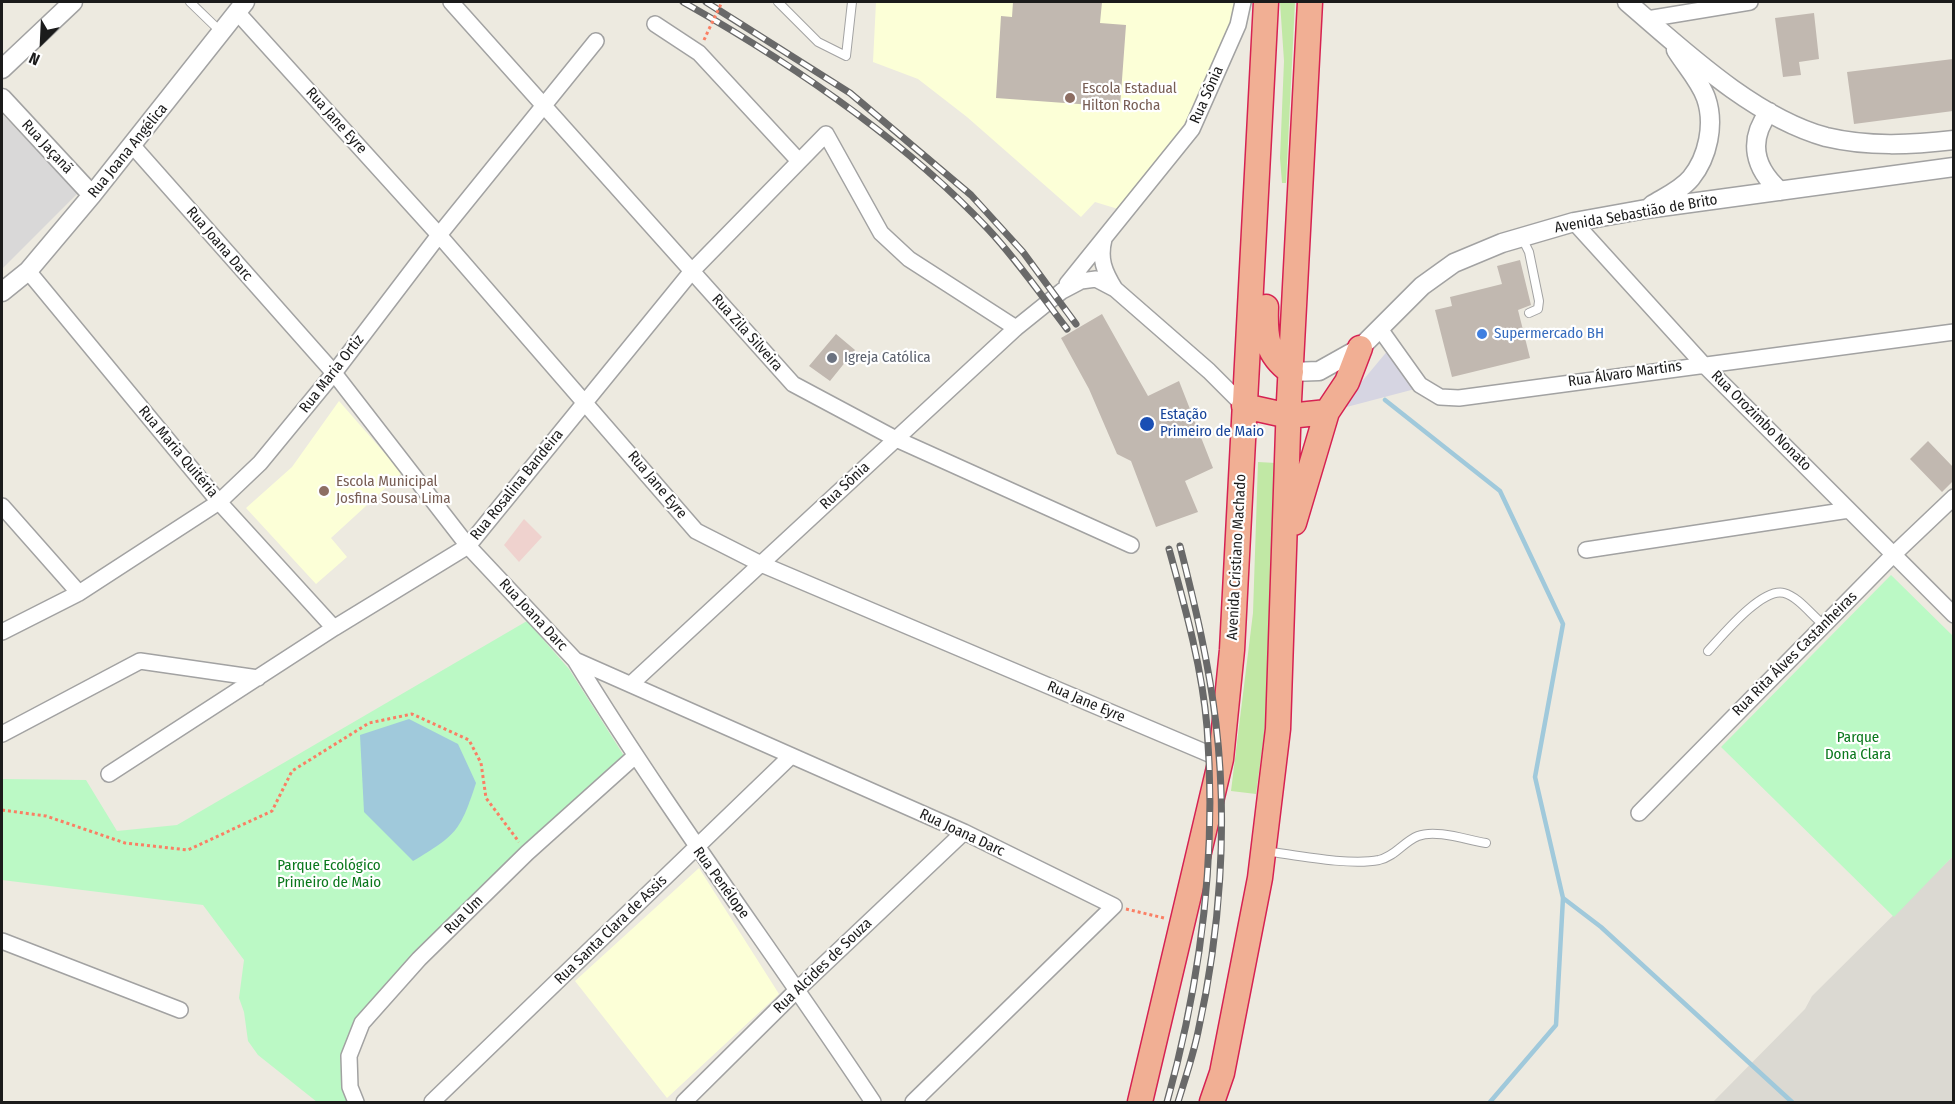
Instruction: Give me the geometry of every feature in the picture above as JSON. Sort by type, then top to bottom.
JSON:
[{"type":"highway","name":"Avenida Cristiano Machado","points":[[1140,1102],[1221,759],[1232,650],[1266,2]]},
{"type":"highway","points":[[1212,1102],[1222,1073],[1263,851],[1278,729],[1290,372],[1310,2]]},
{"type":"highway","points":[[1259,160],[1273,179],[1265,334],[1270,352],[1290,372]]},
{"type":"highway","points":[[1283,557],[1328,412],[1347,382],[1360,348]]},
{"type":"highway","points":[[1244,406],[1289,416],[1328,412]]},
{"type":"street","points":[[2,69],[73,2]]},
{"type":"street","name":"Rua Zila Silveira","points":[[451,2],[793,384],[896,439],[1131,544]]},
{"type":"street","name":"Rua Sônia","points":[[1062,291],[1128,205],[1192,129],[1238,25],[1243,2]]},
{"type":"street","points":[[1627,2],[1666,36],[1769,112],[1806,130],[1849,141],[1893,144],[1953,140]]},
{"type":"street","points":[[1647,19],[1750,2]]},
{"type":"street","name":"Rua Joana Angélica","points":[[2,292],[28,271],[93,195],[241,7]]},
{"type":"street","name":"Rua Jane Eyre","points":[[241,7],[696,531],[761,564],[1221,759]]},
{"type":"street","points":[[655,24],[699,53],[798,160]]},
{"type":"street","points":[[1646,209],[1690,179],[1701,162],[1710,130],[1710,112],[1705,97],[1666,36]]},
{"type":"street","name":"Rua Maria Ortiz","points":[[2,632],[79,593],[219,502],[260,463],[334,373],[439,235],[596,41]]},
{"type":"street","name":"Rua Jaçanã","points":[[2,98],[93,195]]},
{"type":"street","points":[[1769,112],[1758,133],[1758,162],[1762,173],[1780,191]]},
{"type":"street","name":"Rua Rosalina Bandeira","points":[[108,774],[334,628],[468,546],[692,271],[798,160],[826,134],[881,233],[909,259],[1016,328]]},
{"type":"street","name":"Rua Joana Darc","points":[[132,145],[334,373],[468,546],[575,660],[964,832],[1114,906]]},
{"type":"street","name":"Avenida Sebastião de Brito","points":[[1290,372],[1319,371],[1360,348],[1422,286],[1454,263],[1522,237],[1574,222],[1646,209],[1953,167]]},
{"type":"street","name":"Rua Orozimbo Nonato","points":[[1574,222],[1703,364],[1953,615]]},
{"type":"street","points":[[1104,239],[1100,255],[1105,273],[1115,289]]},
{"type":"street","name":"Rua Maria Quitéria","points":[[28,271],[219,502],[334,628]]},
{"type":"street","name":"Rua Sônia","points":[[631,684],[1016,328],[1062,291],[1081,281],[1096,279],[1115,289],[1209,370],[1244,406]]},
{"type":"street","name":"Rua Álvaro Martins","points":[[1380,329],[1420,385],[1440,397],[1459,398],[1953,332]]},
{"type":"street","name":"Rua Rita Álves Castanheiras","points":[[1639,813],[1953,497]]},
{"type":"street","points":[[2,506],[79,593]]},
{"type":"street","points":[[1586,550],[1849,510]]},
{"type":"street","name":"Rua Penélope","points":[[575,660],[634,757],[696,848],[798,989],[873,1102]]},
{"type":"street","points":[[2,734],[140,661],[258,678]]},
{"type":"street","name":"Rua Santa Clara de Assis","points":[[432,1102],[791,756]]},
{"type":"street","name":"Rua Um","points":[[356,1102],[350,1087],[350,1056],[362,1023],[419,959],[527,853],[634,757]]},
{"type":"street","name":"Rua Alcides de Souza","points":[[684,1102],[798,989],[964,832]]},
{"type":"street","points":[[913,1102],[1114,906]]},
{"type":"street","points":[[2,941],[180,1010]]},
{"type":"lane","points":[[190,2],[221,32]]},
{"type":"lane","points":[[778,2],[818,42],[846,56],[852,2]]},
{"type":"lane","points":[[1522,237],[1529,252],[1539,301],[1538,309],[1529,313]]},
{"type":"lane","points":[[1708,651],[1755,603],[1781,592],[1791,597],[1824,626]]},
{"type":"lane","points":[[1263,851],[1328,858],[1377,860],[1393,856],[1417,836],[1429,834],[1486,843]]},
{"type":"path","points":[[709,29],[722,2]]},
{"type":"path","points":[[2,810],[46,816],[125,843],[188,850],[272,811],[292,771],[369,723],[412,714],[469,740],[481,763],[486,798],[527,853]]},
{"type":"path","points":[[1114,906],[1183,922]]},
{"type":"shaded area","name":"Escola Estadual Hilton Rocha","points":[[876,2],[1236,2],[1234,24],[1184,124],[1118,209],[1095,202],[1081,217],[967,117],[918,79],[873,62]]},
{"type":"shaded area","points":[[2,114],[78,193],[2,269]]},
{"type":"shaded area","points":[[1389,349],[1415,389],[1339,409]]},
{"type":"shaded area","name":"Escola Municipal Josfina Sousa Lima","points":[[339,401],[402,473],[331,538],[347,557],[316,584],[246,508],[292,467]]},
{"type":"shaded area","points":[[524,519],[542,537],[519,562],[504,545]]},
{"type":"shaded area","points":[[1953,856],[1953,1102],[1713,1102],[1805,1009],[1812,996]]},
{"type":"shaded area","points":[[699,868],[779,994],[667,1098],[575,981]]},
{"type":"green space","points":[[1280,2],[1295,2],[1286,183],[1282,183],[1280,158],[1284,61]]},
{"type":"green space","points":[[1258,462],[1276,463],[1266,721],[1256,794],[1231,791],[1253,613]]},
{"type":"green space","name":"Parque Dona Clara","points":[[1891,575],[1954,637],[1953,856],[1894,917],[1721,747]]},
{"type":"green space","name":"Parque Ecológico Primeiro de Maio","points":[[527,621],[569,669],[626,759],[351,1032],[352,1102],[317,1102],[258,1055],[248,1041],[244,1012],[239,998],[244,960],[203,905],[2,880],[2,779],[86,780],[117,831],[177,825]]},
{"type":"water","points":[[409,719],[458,744],[476,783],[455,831],[439,845],[413,861],[364,812],[360,735]]},
{"type":"building","points":[[1013,2],[1102,2],[1100,23],[1126,25],[1120,107],[996,98],[1001,16],[1012,17]]},
{"type":"building","points":[[1814,13],[1819,59],[1799,62],[1801,75],[1783,77],[1775,18]]},
{"type":"building","points":[[1953,59],[1953,111],[1854,124],[1847,72]]},
{"type":"building","name":"Supermercado BH","points":[[1520,260],[1531,305],[1518,310],[1530,358],[1452,377],[1435,310],[1452,306],[1450,297],[1502,284],[1497,266]]},
{"type":"building","name":"Estação Primeiro de Maio","points":[[1102,314],[1148,396],[1179,381],[1213,468],[1185,481],[1198,512],[1156,527],[1131,461],[1117,454],[1089,389],[1061,338]]},
{"type":"building","name":"Igreja Católica","points":[[836,334],[855,350],[830,381],[809,366]]},
{"type":"building","points":[[1928,441],[1953,467],[1953,481],[1942,492],[1910,459]]},
{"type":"waterway","points":[[1385,400],[1500,491],[1563,624],[1535,777],[1563,898],[1556,1025],[1490,1102]]},
{"type":"waterway","points":[[1563,898],[1601,927],[1792,1102]]},
{"type":"railway","points":[[683,2],[764,50],[844,104],[919,164],[955,196],[999,241],[1067,329]]},
{"type":"railway","points":[[706,2],[850,93],[971,195],[1023,252],[1076,324]]},
{"type":"railway","points":[[1178,1102],[1194,1050],[1206,994],[1217,918],[1221,840],[1220,762],[1210,679],[1180,546]]},
{"type":"railway","points":[[1167,1102],[1189,1010],[1197,963],[1204,917],[1210,822],[1210,775],[1205,705],[1192,637],[1169,549]]},
{"type":"place","name":"Escola Estadual Hilton Rocha","points":[[1070,98]]},
{"type":"place","name":"Supermercado BH","points":[[1482,334]]},
{"type":"place","name":"Igreja Católica","points":[[832,358]]},
{"type":"place","name":"Estação Primeiro de Maio","points":[[1147,424]]},
{"type":"place","name":"Escola Municipal Josfina Sousa Lima","points":[[324,491]]}]
